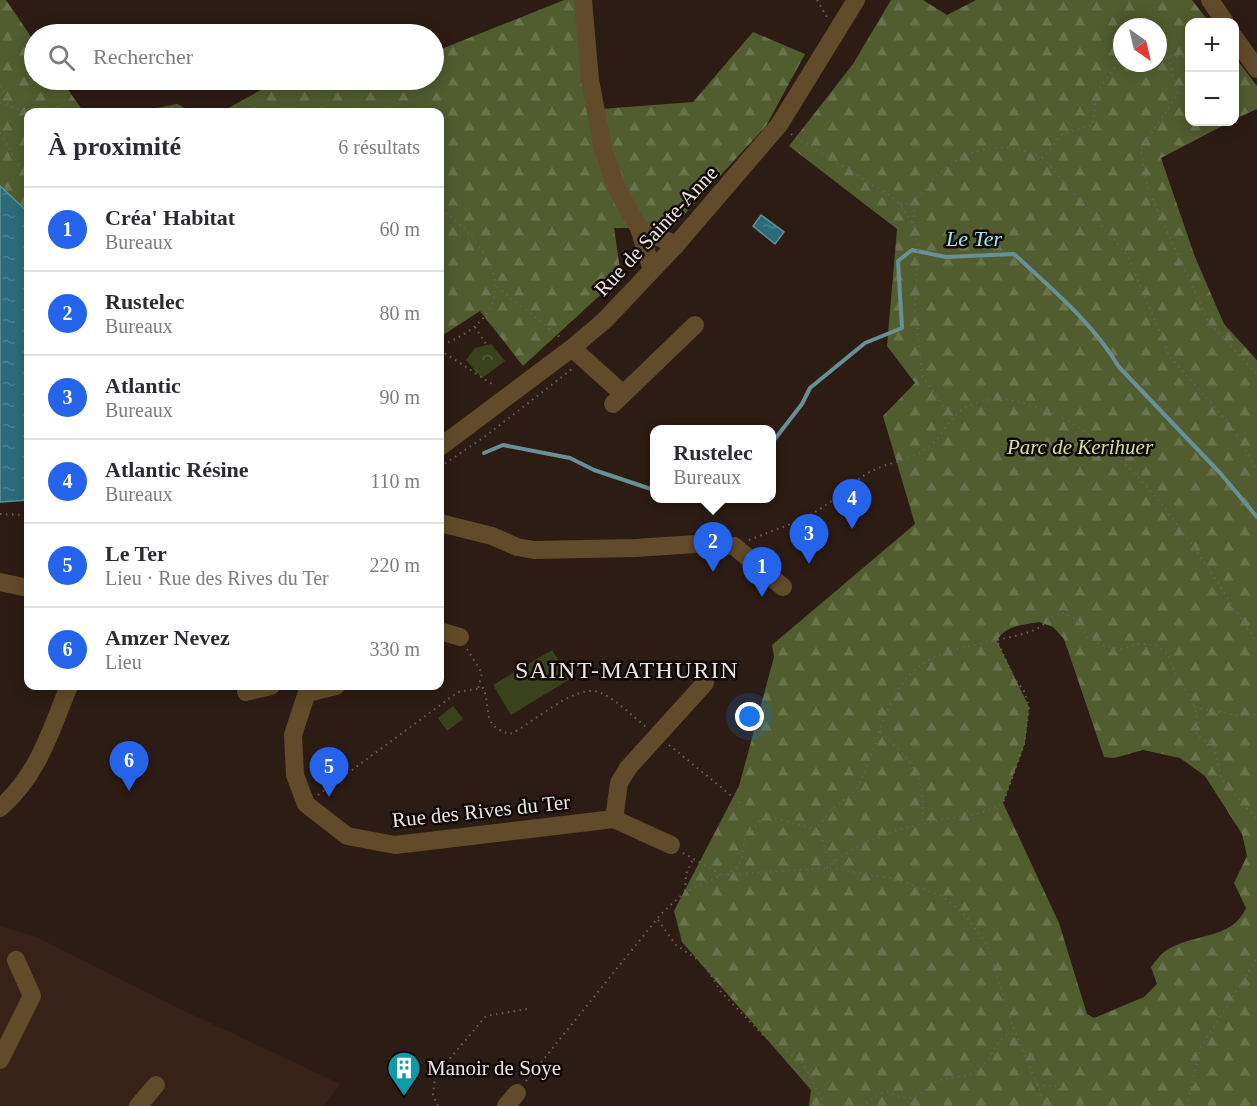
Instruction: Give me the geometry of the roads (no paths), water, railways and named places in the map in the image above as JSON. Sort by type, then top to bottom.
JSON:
[{"type":"street","points":[[583,0],[590,80],[603,149],[618,191],[639,228],[652,270]]},
{"type":"street","name":"Rue de Sainte-Anne","points":[[444,444],[577,354],[779,125],[855,0]]},
{"type":"street","points":[[1210,0],[1222,18]]},
{"type":"street","points":[[1239,42],[1254,57]]},
{"type":"street","points":[[639,228],[676,244]]},
{"type":"street","points":[[577,354],[623,394],[695,325]]},
{"type":"street","points":[[444,525],[492,536],[517,547],[534,550],[696,544],[734,546],[783,587]]},
{"type":"street","points":[[0,582],[24,587]]},
{"type":"street","points":[[444,632],[459,637]]},
{"type":"street","points":[[671,845],[614,819],[619,783],[628,768],[705,684]]},
{"type":"street","points":[[0,808],[20,790],[34,770],[67,690]]},
{"type":"street","points":[[246,692],[254,690]]},
{"type":"street","name":"Rue des Rives du Ter","points":[[308,690],[293,735],[295,775],[306,804],[347,836],[395,845],[614,819]]},
{"type":"street","points":[[0,1060],[32,996],[16,960]]},
{"type":"street","points":[[138,1106],[156,1085]]},
{"type":"water","points":[[0,186],[24,208],[24,500],[0,502]]},
{"type":"water","points":[[761,215],[784,232],[775,244],[753,226]]},
{"type":"waterway","name":"Le Ter","points":[[776,438],[802,404],[810,388],[865,343],[902,328],[898,261],[912,250],[946,257],[1014,254],[1084,321],[1119,367],[1221,474],[1257,517]]},
{"type":"waterway","name":"Le Ter","points":[[484,453],[503,445],[570,458],[594,470],[650,489]]},
{"type":"place","name":"Atlantic Résine","points":[[852,529]]},
{"type":"place","name":"Atlantic","points":[[809,564]]},
{"type":"place","name":"Rustelec","points":[[713,572]]},
{"type":"place","name":"Créa' Habitat","points":[[762,597]]},
{"type":"place","name":"Amzer Nevez","points":[[129,791]]},
{"type":"place","name":"Le Ter","points":[[329,797]]},
{"type":"place","name":"Manoir de Soye","points":[[404,1097]]},
{"type":"district","name":"SAINT-MATHURIN","points":[[627,670]]},
{"type":"park label","name":"Parc de Kerihuer","points":[[1080,447]]}]
